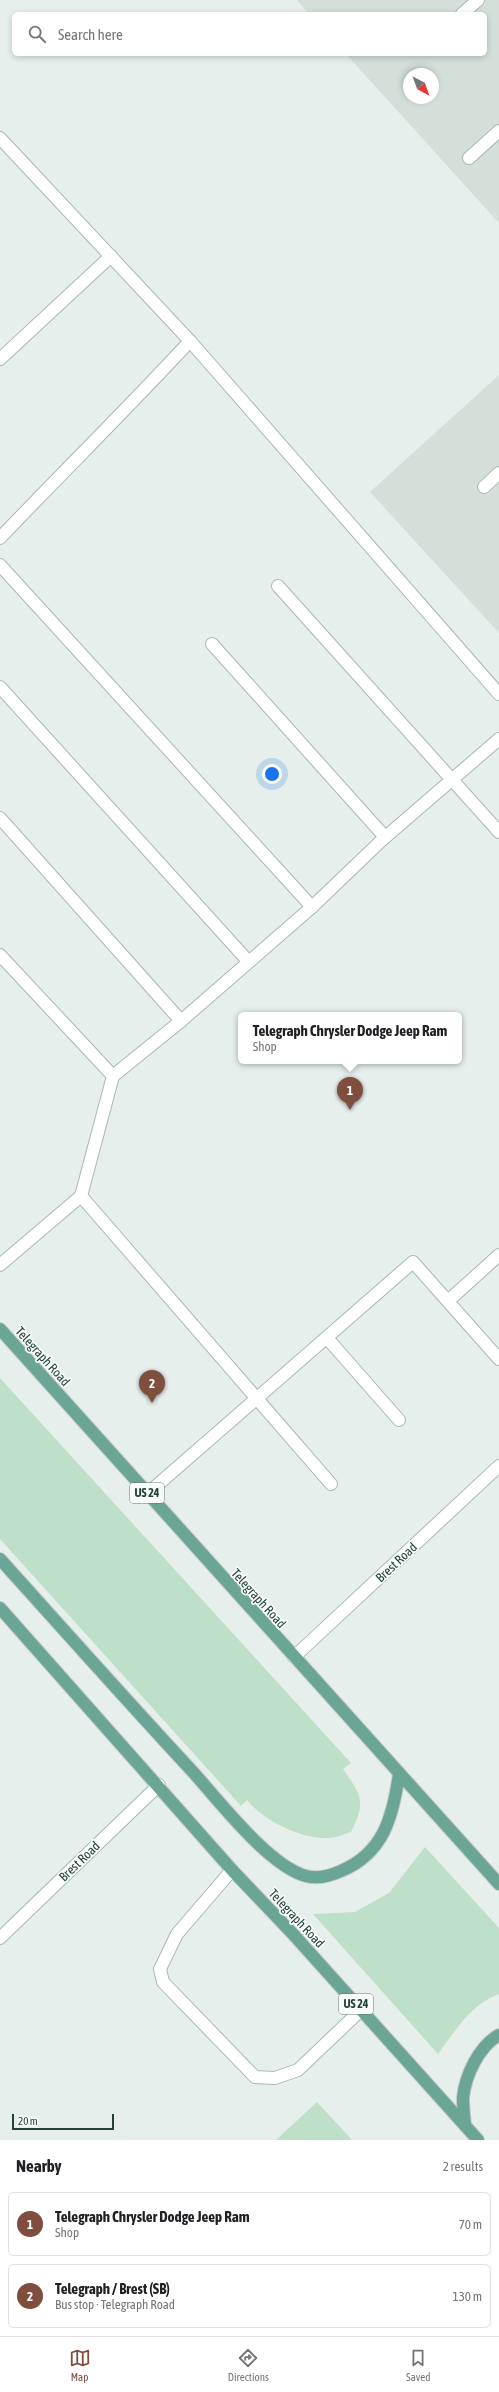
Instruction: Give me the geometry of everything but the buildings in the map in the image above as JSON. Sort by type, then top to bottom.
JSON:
[{"type":"main road","name":"Telegraph Road","points":[[0,1329],[499,1884]]},
{"type":"main road","points":[[0,1559],[232,1815],[266,1850],[283,1864],[306,1876],[329,1877],[356,1865],[370,1852],[384,1834],[394,1808],[399,1774]]},
{"type":"main road","name":"Telegraph Road","points":[[0,1608],[159,1785],[232,1870],[362,2010],[478,2140]]},
{"type":"main road","points":[[465,2125],[463,2097],[470,2071],[483,2050],[499,2035]]},
{"type":"street","points":[[464,12],[478,0]]},
{"type":"street","points":[[469,158],[499,131]]},
{"type":"street","points":[[0,138],[190,340],[499,694]]},
{"type":"street","points":[[0,359],[111,256]]},
{"type":"street","points":[[0,538],[66,469],[127,410],[190,340]]},
{"type":"street","points":[[484,487],[499,472]]},
{"type":"street","points":[[0,565],[312,907]]},
{"type":"street","points":[[278,586],[453,779],[499,832]]},
{"type":"street","points":[[212,644],[386,837]]},
{"type":"street","points":[[0,687],[248,961]]},
{"type":"street","points":[[0,1265],[81,1196],[113,1076],[181,1021],[248,961],[312,907],[386,837],[499,739]]},
{"type":"street","points":[[0,818],[181,1021]]},
{"type":"street","points":[[0,955],[113,1076]]},
{"type":"street","points":[[81,1196],[331,1484]]},
{"type":"street","points":[[448,1301],[499,1255]]},
{"type":"street","points":[[147,1494],[413,1262],[499,1359]]},
{"type":"street","points":[[327,1338],[399,1420]]},
{"type":"street","name":"Brest Road","points":[[294,1657],[499,1466]]},
{"type":"street","name":"Brest Road","points":[[0,1938],[159,1785]]},
{"type":"street","points":[[232,1870],[177,1934],[160,1969],[162,1982],[255,2077],[274,2078],[298,2070],[362,2010]]},
{"type":"shaded area","points":[[297,0],[499,0],[499,223],[348,56],[487,56],[487,12],[307,12]]},
{"type":"shaded area","points":[[499,375],[499,633],[370,492]]},
{"type":"green space","points":[[0,1378],[351,1763],[343,1769],[358,1793],[360,1806],[356,1822],[351,1832],[332,1838],[318,1838],[295,1832],[273,1822],[254,1808],[247,1800],[241,1806],[0,1539]]},
{"type":"green space","points":[[425,1847],[499,1928],[499,1994],[480,2004],[472,2011],[464,2019],[438,2054],[313,1914],[355,1912],[389,1893]]},
{"type":"green space","points":[[317,2102],[352,2140],[276,2140]]},
{"type":"place","name":"Telegraph Chrysler Dodge Jeep Ram","points":[[350,1110]]},
{"type":"place","name":"Telegraph / Brest (SB)","points":[[152,1403]]}]
